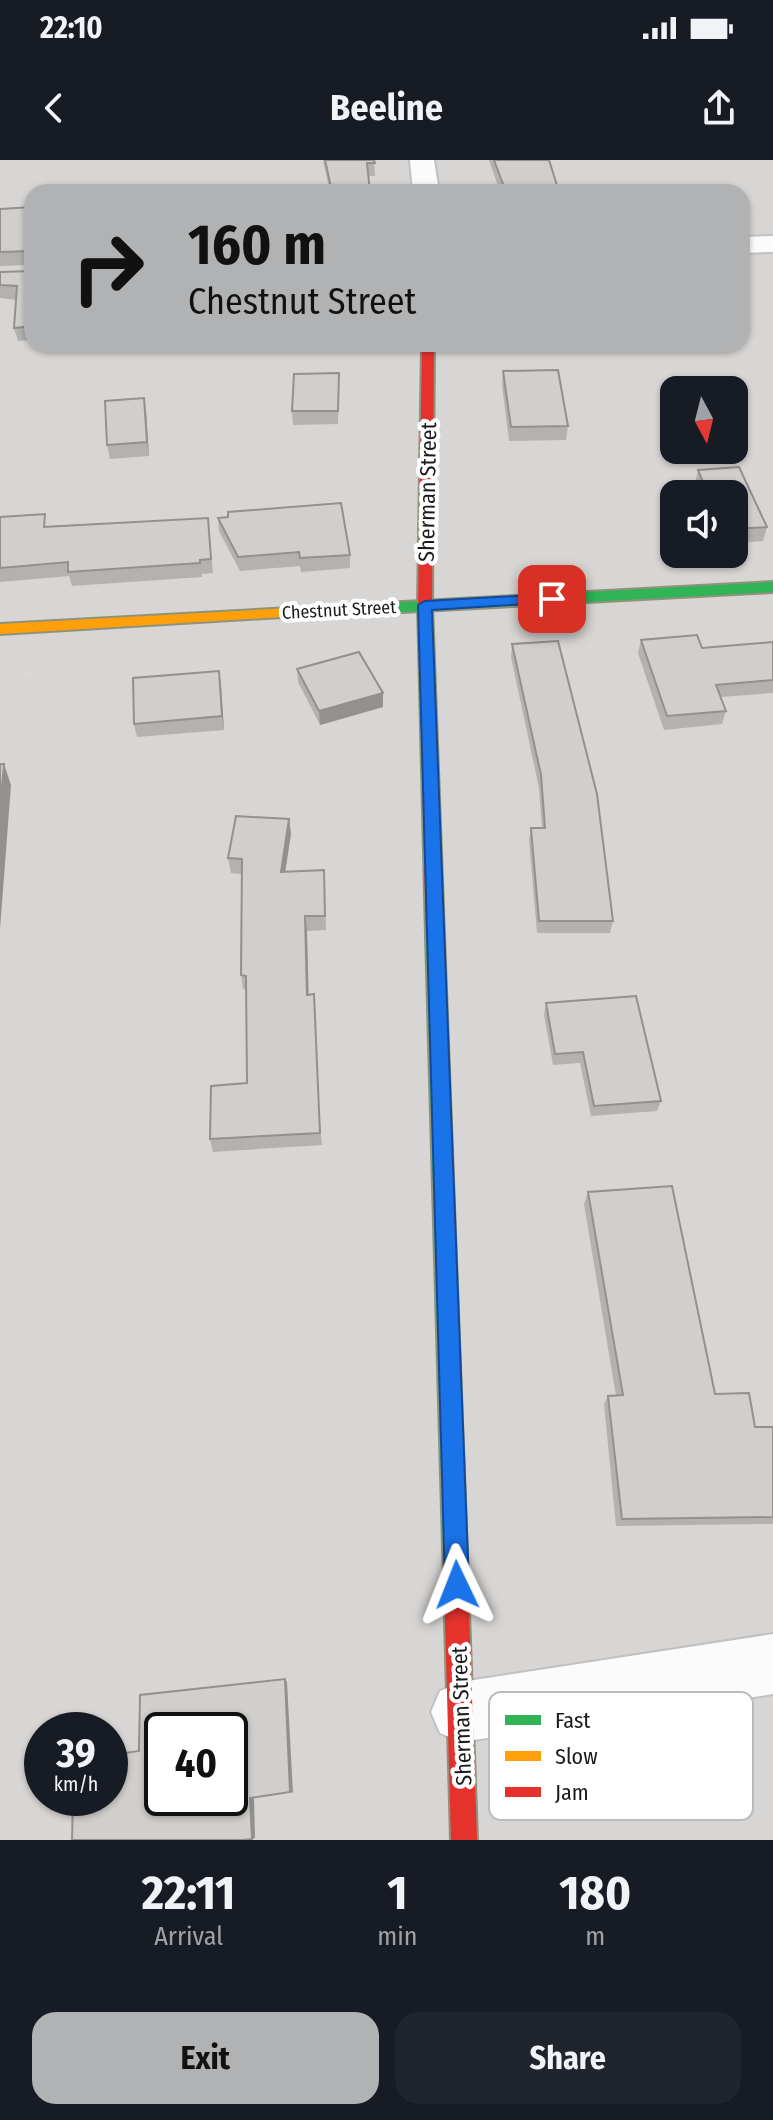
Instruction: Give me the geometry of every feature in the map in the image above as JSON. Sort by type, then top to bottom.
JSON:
[{"type":"street","points":[[422,160],[425,184]]},
{"type":"street","points":[[750,245],[773,244]]},
{"type":"street","name":"Sherman Street","points":[[428,352],[425,605],[464,1840]]},
{"type":"street","name":"Chestnut Street","points":[[0,629],[773,587]]},
{"type":"street","points":[[591,1692],[773,1664]]},
{"type":"street","points":[[461,1712],[489,1708]]},
{"type":"shaded area","points":[[0,160],[773,160],[773,1840],[0,1840],[0,1186],[26,1184],[94,669],[0,674]]},
{"type":"shaded area","points":[[94,669],[27,1184],[0,1186],[0,674]]},
{"type":"building","points":[[325,160],[374,160],[375,163],[367,163],[369,184],[330,184]]},
{"type":"building","points":[[494,160],[549,160],[556,184],[503,184]]},
{"type":"building","points":[[24,208],[24,251],[0,252],[0,209]]},
{"type":"building","points":[[24,271],[24,327],[14,328],[17,286],[0,285],[0,272]]},
{"type":"building","points":[[558,370],[568,426],[511,427],[503,371]]},
{"type":"building","points":[[339,373],[338,411],[292,411],[294,374]]},
{"type":"building","points":[[144,398],[147,442],[107,445],[105,401]]},
{"type":"building","points":[[739,467],[745,480],[702,480],[698,470]]},
{"type":"building","points":[[748,486],[767,527],[748,528]]},
{"type":"building","points":[[341,503],[350,555],[300,558],[299,552],[238,557],[218,518],[228,517],[228,512]]},
{"type":"building","points":[[45,514],[44,527],[208,518],[211,559],[200,560],[200,563],[68,572],[68,562],[0,568],[0,517]]},
{"type":"building","points":[[697,635],[702,648],[773,642],[773,680],[716,685],[726,711],[667,716],[641,640]]},
{"type":"building","points":[[558,641],[597,794],[613,921],[539,921],[531,828],[545,828],[541,775],[512,644]]},
{"type":"building","points":[[359,652],[383,693],[319,711],[297,669]]},
{"type":"building","points":[[219,671],[222,716],[134,724],[133,678]]},
{"type":"building","points":[[0,764],[4,764],[0,809]]},
{"type":"building","points":[[236,816],[289,819],[281,872],[324,870],[325,916],[305,916],[307,995],[314,994],[320,1133],[210,1139],[211,1086],[247,1083],[246,976],[241,975],[242,859],[228,858]]},
{"type":"building","points":[[636,996],[661,1101],[594,1106],[583,1052],[555,1054],[546,1003]]},
{"type":"building","points":[[672,1186],[715,1394],[749,1393],[755,1427],[773,1427],[773,1517],[622,1519],[608,1396],[623,1395],[588,1192]]},
{"type":"building","points":[[285,1679],[290,1792],[250,1798],[252,1839],[72,1840],[73,1816],[128,1816],[128,1753],[139,1751],[140,1695]]},
{"type":"traffic: fast","points":[[309,612],[773,587]]},
{"type":"traffic: fast","points":[[435,935],[456,1583]]},
{"type":"traffic: slow","points":[[0,629],[309,612]]},
{"type":"traffic: jam","points":[[428,352],[425,605],[435,935]]},
{"type":"traffic: jam","points":[[456,1583],[464,1840]]},
{"type":"route","points":[[457,1585],[425,605],[552,599]]}]
